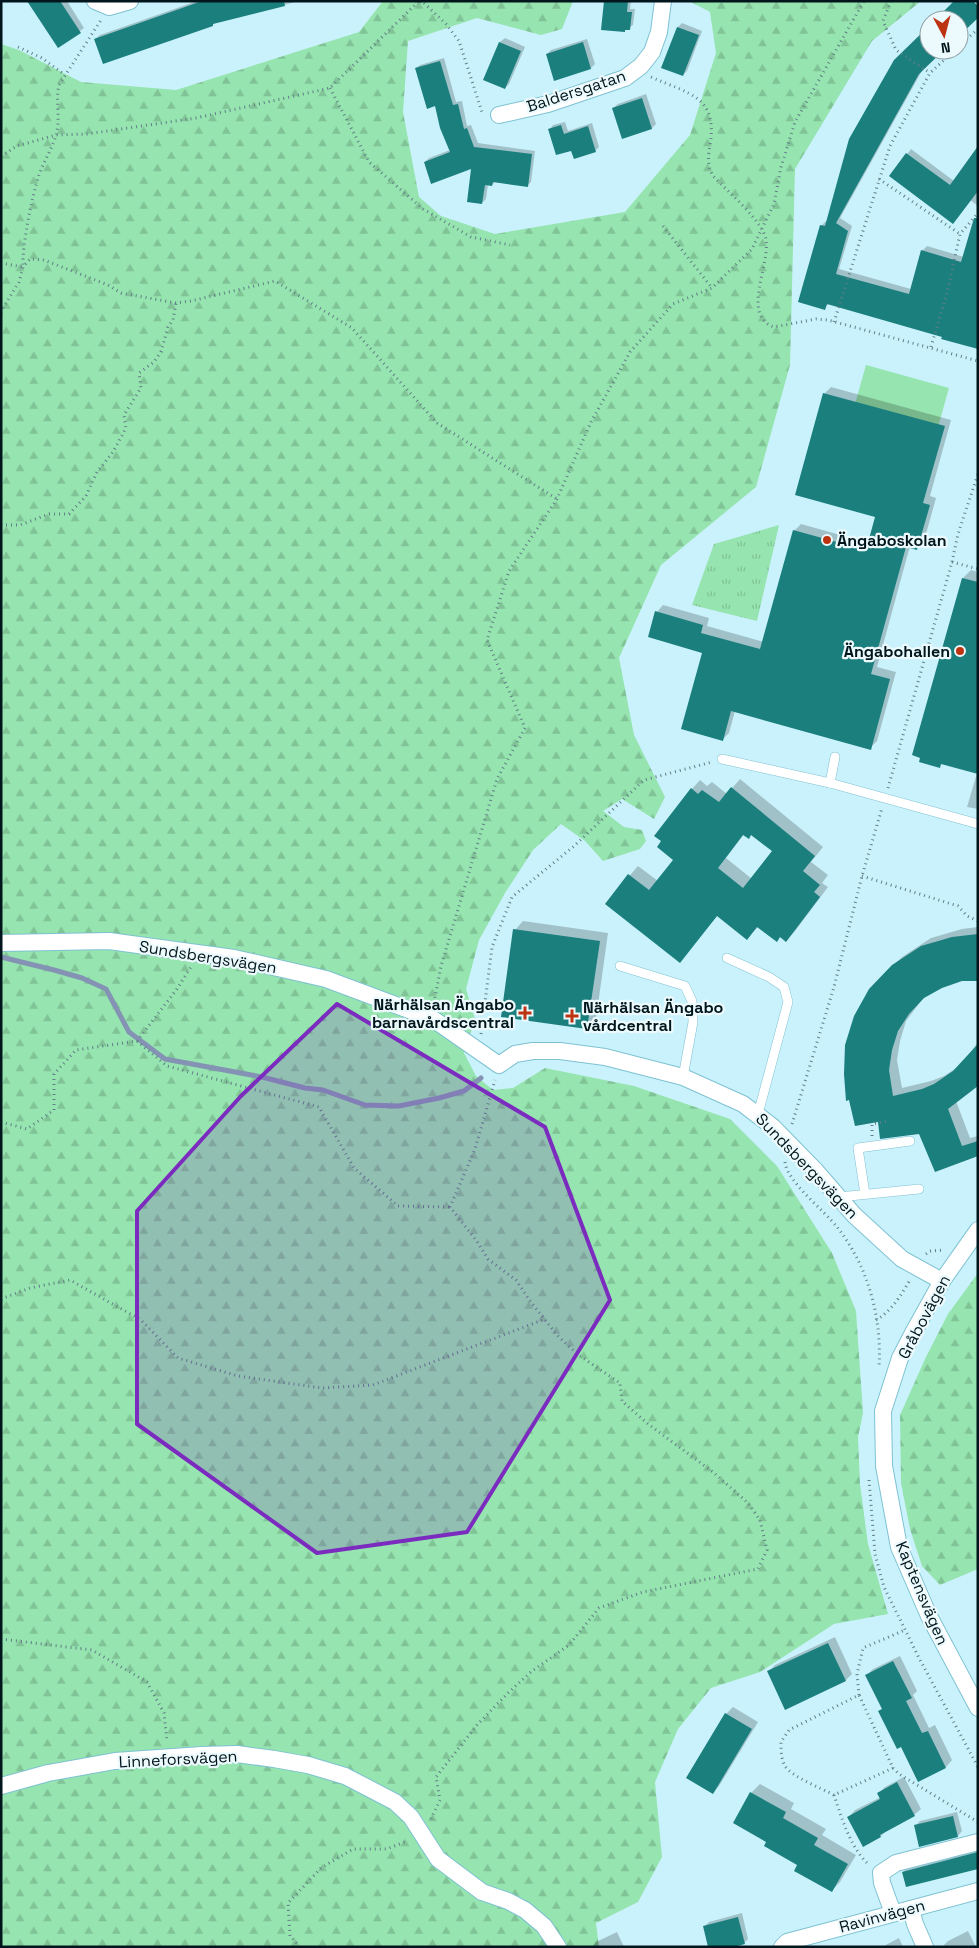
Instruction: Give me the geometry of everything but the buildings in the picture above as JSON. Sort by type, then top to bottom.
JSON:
[{"type":"street","points":[[102,4],[130,1]]},
{"type":"street","name":"Baldersgatan","points":[[491,116],[548,104],[624,78],[641,66],[652,52],[659,32],[663,1]]},
{"type":"street","name":"Sundsbergsvägen","points":[[1,943],[109,941],[234,958],[326,979],[433,1019],[499,1065],[515,1054],[534,1051],[560,1052],[605,1058],[683,1077],[743,1104],[758,1114],[788,1141],[854,1215],[902,1259],[942,1281]]},
{"type":"street","name":"Gråbovägen","points":[[883,1411],[900,1358],[942,1281],[978,1230]]},
{"type":"street","name":"Kaptensvägen","points":[[883,1411],[884,1466],[899,1546],[929,1616],[978,1708]]},
{"type":"street","name":"Linneforsvägen","points":[[1,1786],[48,1773],[115,1762],[169,1757],[238,1754],[308,1765],[345,1776],[395,1802],[411,1817],[438,1859],[482,1892],[508,1901],[525,1910],[544,1926],[558,1947]]},
{"type":"street","points":[[893,1913],[882,1883],[881,1873],[896,1863],[978,1842]]},
{"type":"street","name":"Ravinvägen","points":[[785,1944],[978,1891]]},
{"type":"street","points":[[911,1909],[914,1924],[925,1947]]},
{"type":"lane","points":[[830,783],[836,757]]},
{"type":"lane","points":[[722,759],[830,783],[978,824]]},
{"type":"lane","points":[[727,958],[769,977],[784,988],[788,1002],[758,1114]]},
{"type":"lane","points":[[620,966],[685,986],[692,1000],[693,1022],[683,1077]]},
{"type":"lane","points":[[865,1194],[858,1148],[910,1141]]},
{"type":"lane","points":[[838,1197],[919,1189]]},
{"type":"path","points":[[433,1019],[434,1000],[441,966],[496,779],[525,728],[487,640],[509,571],[557,498],[591,422],[630,352],[672,304],[712,288],[752,249],[774,204],[781,167],[795,122],[864,1]]},
{"type":"path","points":[[891,1],[883,21],[896,50],[930,73]]},
{"type":"path","points":[[1,156],[17,146],[56,135],[87,134],[196,118],[330,88],[417,2],[424,2],[446,24],[459,41],[491,116]]},
{"type":"path","points":[[1,313],[2,308],[19,282],[23,267],[22,259],[30,212],[39,175],[56,135],[59,119],[56,97],[58,85],[102,4]]},
{"type":"path","points":[[18,47],[42,58],[65,74]]},
{"type":"path","points":[[834,322],[850,264],[890,146],[930,73],[944,60]]},
{"type":"path","points":[[648,76],[695,97],[704,103],[712,118],[709,155],[710,170],[713,176],[762,228],[766,239],[767,249],[757,303],[762,320],[774,327],[816,319],[834,322],[978,361]]},
{"type":"path","points":[[330,88],[369,162],[423,209],[471,237],[510,245]]},
{"type":"path","points":[[879,179],[960,234]]},
{"type":"path","points":[[931,347],[947,293],[960,234],[978,214]]},
{"type":"path","points":[[663,226],[712,288]]},
{"type":"path","points":[[23,267],[30,259],[44,260],[108,285],[121,293],[176,302],[191,301],[275,282],[352,328],[437,423],[557,498]]},
{"type":"path","points":[[1,263],[23,267]]},
{"type":"path","points":[[1,525],[20,525],[49,514],[69,514],[86,496],[96,472],[113,452],[126,428],[124,416],[141,388],[139,373],[154,362],[161,352],[168,327],[173,320],[176,302]]},
{"type":"path","points":[[878,1376],[880,1342],[870,1292],[863,1270],[853,1250],[836,1226],[792,1178],[785,1165],[784,1154],[793,1117],[834,987],[862,876],[952,562],[958,534],[978,474]]},
{"type":"path","points":[[952,562],[978,569]]},
{"type":"path","points":[[485,1042],[480,1034],[492,947],[512,896],[573,847],[644,780],[722,759]]},
{"type":"path","points":[[862,876],[958,906],[967,916],[978,921]]},
{"type":"path","points":[[1,1122],[27,1129],[54,1110],[54,1074],[76,1050],[138,1040],[177,989],[200,954]]},
{"type":"path","points":[[138,1040],[167,1066],[319,1107],[354,1168],[398,1206],[450,1207]]},
{"type":"path","points":[[450,1207],[476,1149],[489,1098]]},
{"type":"path","points":[[872,1146],[872,1124],[890,1121]]},
{"type":"path","points":[[300,1947],[290,1936],[288,1903],[321,1868],[353,1849],[387,1848],[422,1835],[440,1800],[436,1777],[452,1754],[509,1692],[532,1671],[569,1645],[599,1608],[643,1592],[758,1569],[767,1550],[760,1520],[748,1503],[713,1472],[648,1424],[622,1401],[620,1383],[577,1354],[557,1335],[516,1280],[488,1259],[476,1240],[450,1207]]},
{"type":"path","points":[[1,1299],[30,1288],[70,1280],[141,1320],[178,1358],[238,1376],[322,1388],[373,1384],[545,1320]]},
{"type":"path","points":[[869,1471],[868,1489],[875,1554],[884,1587],[978,1768]]},
{"type":"path","points":[[905,1630],[863,1648],[857,1674],[859,1695],[892,1768],[978,1822]]},
{"type":"path","points":[[1,1639],[92,1650],[146,1682],[164,1713],[169,1757]]},
{"type":"path","points":[[859,1695],[789,1730],[780,1742],[785,1767],[797,1776],[834,1795],[851,1838],[862,1858],[881,1873]]},
{"type":"path","points":[[834,1795],[892,1768]]},
{"type":"highlighted area","points":[[337,1004],[545,1127],[610,1300],[467,1532],[317,1553],[137,1424],[137,1211],[241,1096]]},
{"type":"green space","points":[[383,1],[573,1],[562,29],[541,35],[477,18],[408,41],[403,112],[419,197],[441,216],[495,234],[625,212],[690,135],[716,53],[710,12],[689,1],[921,1],[872,41],[795,169],[790,365],[756,487],[661,565],[619,658],[634,735],[665,797],[654,819],[622,799],[603,811],[624,827],[642,830],[646,841],[640,849],[603,861],[585,841],[561,824],[533,850],[505,893],[479,940],[466,989],[475,1019],[464,1053],[476,1076],[493,1090],[513,1088],[545,1068],[634,1086],[730,1119],[777,1166],[832,1253],[856,1311],[863,1413],[858,1437],[860,1484],[868,1544],[888,1614],[834,1624],[760,1672],[711,1688],[678,1729],[655,1782],[662,1857],[638,1902],[596,1923],[599,1947],[1,1947],[1,44],[19,50],[81,82],[176,90],[359,32]]},
{"type":"green space","points":[[866,365],[949,388],[938,427],[855,404]]},
{"type":"green space","points":[[779,525],[757,621],[692,605],[714,544]]},
{"type":"green space","points":[[978,1273],[978,1569],[940,1585],[922,1566],[910,1529],[901,1483],[900,1415],[948,1314]]},
{"type":"waterway","points":[[1,957],[82,978],[106,989],[129,1032],[165,1059],[262,1077],[305,1088],[323,1090],[365,1105],[399,1106],[439,1098],[464,1091],[481,1078]]},
{"type":"place","name":"Ängaboskolan","points":[[827,540]]},
{"type":"place","name":"Ängabohallen","points":[[960,651]]},
{"type":"place","name":"Närhälsan Ängabo barnavårdscentral","points":[[525,1013]]},
{"type":"place","name":"Närhälsan Ängabo vårdcentral","points":[[572,1016]]}]
